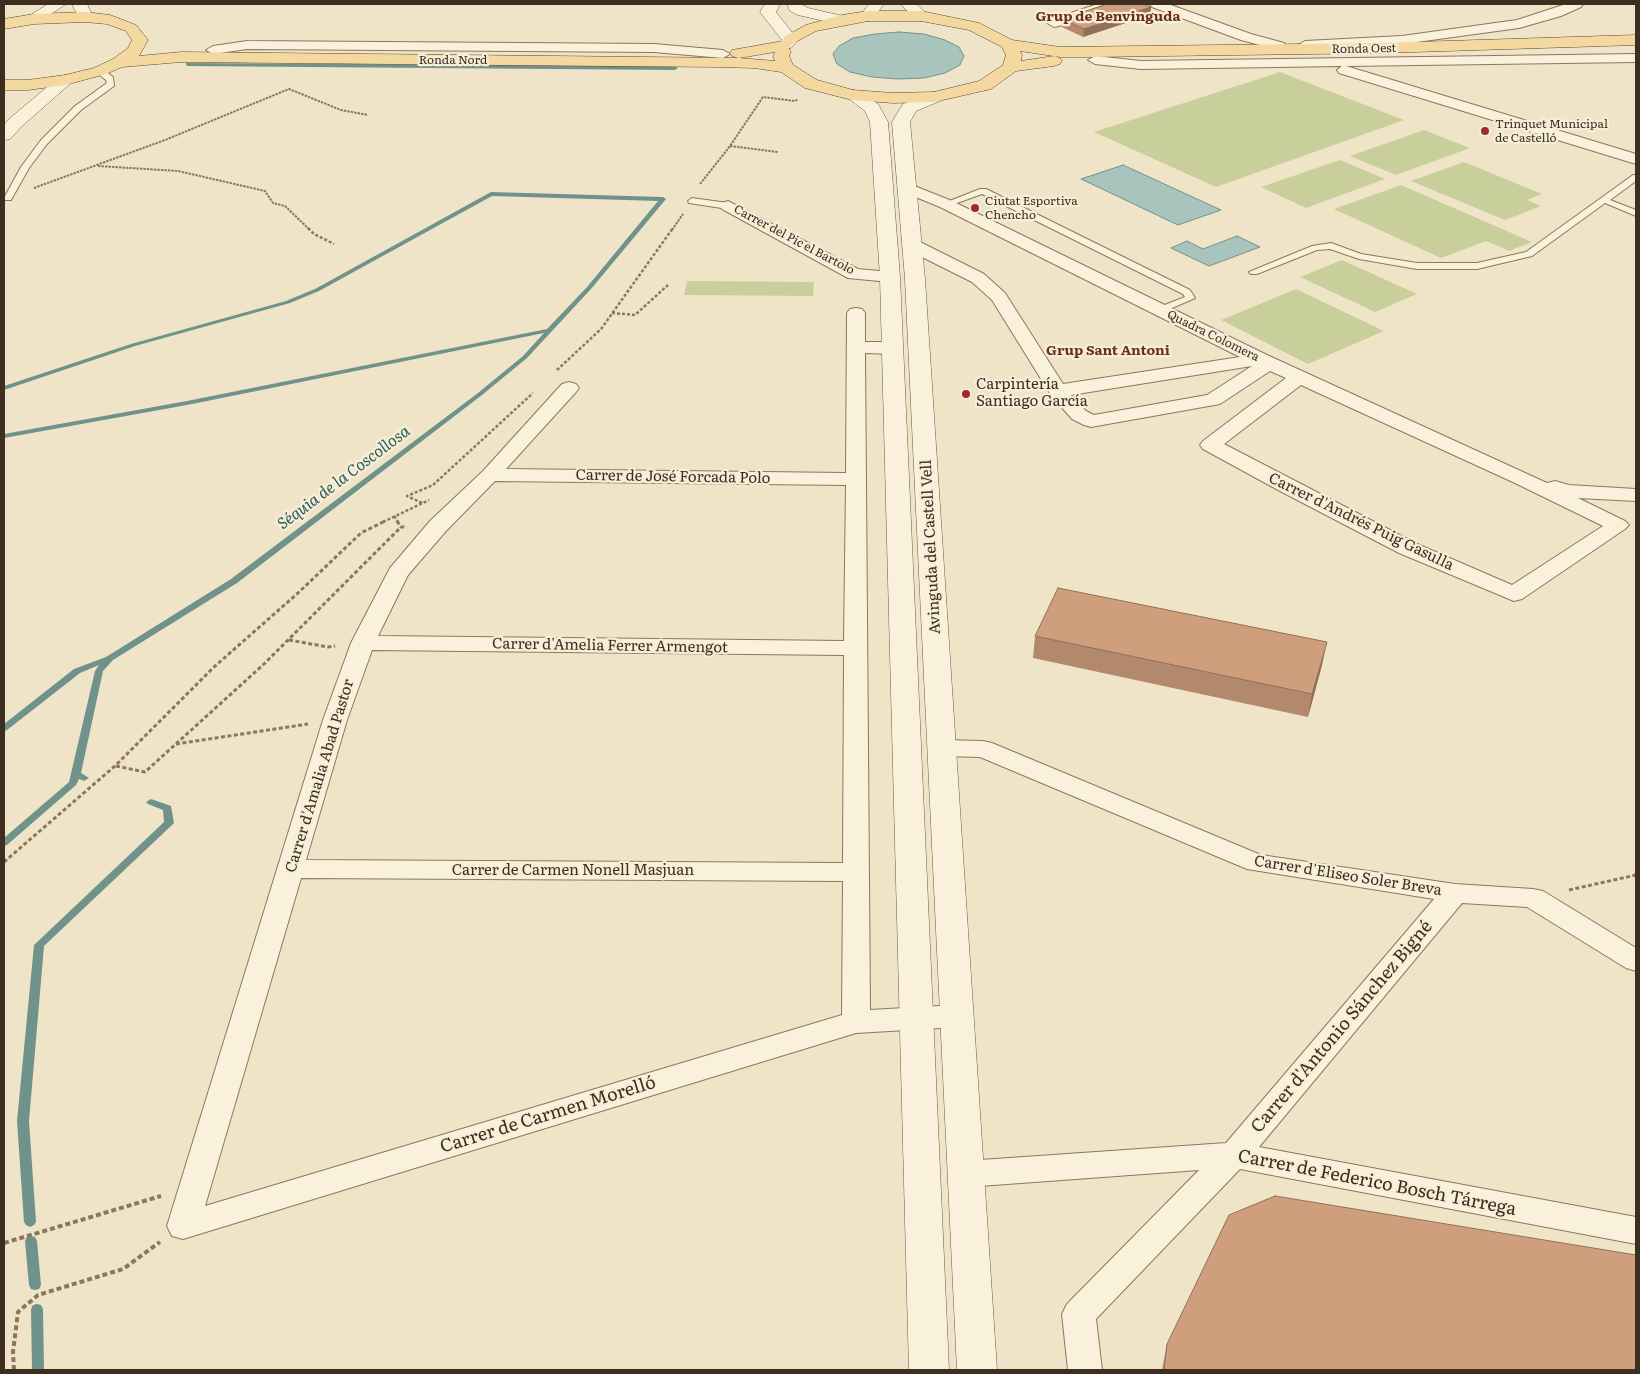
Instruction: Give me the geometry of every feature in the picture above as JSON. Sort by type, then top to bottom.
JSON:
[{"type":"main road","points":[[34,19],[58,4]]},
{"type":"main road","points":[[772,4],[768,12],[787,42],[781,56],[786,68],[811,84],[852,95],[893,98],[934,97],[985,86],[1011,67],[1014,56],[1008,44]]},
{"type":"main road","points":[[794,4],[794,8],[803,12],[842,20]]},
{"type":"main road","points":[[907,4],[921,16]]},
{"type":"main road","points":[[4,24],[82,10],[130,28],[140,40],[135,51],[119,62],[100,71],[65,80],[4,85]]},
{"type":"main road","name":"Ronda Nord","points":[[140,40],[187,50],[723,54],[754,52],[787,42],[811,28],[872,10],[921,16]]},
{"type":"main road","name":"Ronda Oest","points":[[921,16],[974,26],[1008,44],[1046,51],[1093,56],[1391,56],[1636,48]]},
{"type":"main road","name":"Ronda Oest","points":[[1011,67],[1093,56],[1636,40]]},
{"type":"main road","name":"Ronda Nord","points":[[119,62],[181,57],[701,62],[754,64],[786,68]]},
{"type":"main road","points":[[4,135],[15,123],[65,80]]},
{"type":"main road","name":"Avinguda del Castell Vell","points":[[852,95],[872,108],[879,122],[890,277],[929,1370]]},
{"type":"main road","name":"Avinguda del Castell Vell","points":[[934,97],[909,108],[901,122],[912,245],[944,748],[977,1370]]},
{"type":"main road","points":[[922,1177],[966,1174]]},
{"type":"street","points":[[1054,22],[1110,4]]},
{"type":"street","points":[[1157,4],[1245,42]]},
{"type":"street","name":"Ronda Oest","points":[[1093,56],[1116,47],[1245,42],[1279,46],[1402,40],[1519,24],[1556,13],[1576,4]]},
{"type":"street","name":"Ronda Oest","points":[[1093,56],[1141,65],[1321,64],[1636,58]]},
{"type":"street","points":[[1386,82],[1378,70],[1389,62]]},
{"type":"street","points":[[1321,64],[1386,82],[1636,159]]},
{"type":"street","name":"Quadra Colomera","points":[[907,188],[946,204],[1265,361],[1627,529]]},
{"type":"street","name":"Carrer del Pic el Bartolo","points":[[728,206],[854,274],[890,277]]},
{"type":"street","points":[[912,245],[978,278],[999,297],[1058,391],[1079,415],[1091,421],[1214,400],[1265,361]]},
{"type":"street","points":[[856,313],[856,1022]]},
{"type":"street","points":[[856,347],[892,348]]},
{"type":"street","points":[[1058,391],[1265,361]]},
{"type":"street","name":"Carrer d'Andrés Puig Gasulla","points":[[1300,377],[1210,445],[1287,487],[1407,548],[1514,594],[1627,529]]},
{"type":"street","name":"Carrer d'Amalia Abad Pastor","points":[[183,1226],[335,720],[363,643],[398,573],[438,526],[490,475],[562,380]]},
{"type":"street","name":"Carrer de José Forcada Polo","points":[[490,475],[856,479]]},
{"type":"street","name":"Quadra Colomera","points":[[1522,479],[1567,490],[1636,496]]},
{"type":"street","name":"Quadra Colomera","points":[[1627,529],[1618,510],[1636,496]]},
{"type":"street","name":"Carrer d'Amelia Ferrer Armengot","points":[[363,643],[856,648]]},
{"type":"street","name":"Carrer d'Eliseo Soler Breva","points":[[944,748],[983,749],[1256,863],[1455,893],[1533,898],[1636,961]]},
{"type":"street","name":"Carrer de Carmen Nonell Masjuan","points":[[291,869],[856,872]]},
{"type":"street","name":"Carrer d'Antonio Sánchez Bigné","points":[[1085,1370],[1079,1314],[1234,1155],[1455,893]]},
{"type":"street","points":[[917,1018],[957,1016]]},
{"type":"street","name":"Carrer de Carmen Morelló","points":[[183,1226],[856,1022],[917,1018]]},
{"type":"street","name":"Carrer de Federico Bosch Tárrega","points":[[966,1174],[1234,1155],[1636,1231]]},
{"type":"lane","points":[[8,198],[25,167],[44,142],[78,108],[111,84],[110,79],[100,71]]},
{"type":"lane","points":[[1254,272],[1315,248],[1331,246],[1359,256],[1417,266],[1477,266],[1529,254],[1636,177]]},
{"type":"lane","points":[[1622,187],[1636,191]]},
{"type":"lane","points":[[946,204],[983,190],[1187,292],[1190,298],[1160,310]]},
{"type":"lane","points":[[1604,200],[1636,213]]},
{"type":"lane","points":[[692,201],[728,206]]},
{"type":"path","points":[[8,198],[96,166],[289,89],[342,110],[368,115]]},
{"type":"path","points":[[562,380],[601,330],[692,201],[698,186],[730,146],[763,97],[795,102]]},
{"type":"path","points":[[730,146],[778,152]]},
{"type":"path","points":[[96,166],[178,171],[265,192],[273,203],[285,206],[314,234],[334,244]]},
{"type":"path","points":[[612,313],[635,316],[668,285]]},
{"type":"path","points":[[423,503],[407,496],[433,485],[534,391]]},
{"type":"path","points":[[4,862],[116,765],[214,667],[298,593],[361,533],[431,500]]},
{"type":"path","points":[[116,765],[145,772],[288,640],[401,527]]},
{"type":"path","points":[[288,640],[328,646],[363,643]]},
{"type":"path","points":[[175,744],[335,720]]},
{"type":"path","points":[[1533,898],[1636,875]]},
{"type":"path","points":[[4,1244],[195,1186]]},
{"type":"path","points":[[14,1370],[13,1352],[18,1312],[38,1295],[123,1269],[183,1226]]},
{"type":"green space","points":[[1280,72],[1404,120],[1216,187],[1094,132]]},
{"type":"green space","points":[[1424,130],[1470,148],[1396,175],[1350,156]]},
{"type":"green space","points":[[1340,160],[1385,179],[1306,208],[1261,187]]},
{"type":"green space","points":[[1464,162],[1542,194],[1527,200],[1541,206],[1505,220],[1411,181]]},
{"type":"green space","points":[[1401,185],[1532,242],[1509,251],[1486,241],[1441,258],[1334,209]]},
{"type":"green space","points":[[1342,260],[1417,294],[1375,312],[1300,277]]},
{"type":"green space","points":[[687,281],[814,282],[813,296],[684,295]]},
{"type":"green space","points":[[1296,289],[1384,331],[1308,364],[1221,320]]},
{"type":"water","points":[[899,32],[924,34],[945,40],[959,47],[964,56],[960,65],[945,73],[924,78],[898,79],[872,77],[850,72],[837,64],[833,54],[839,46],[853,38]]},
{"type":"water","points":[[1123,165],[1221,210],[1178,225],[1081,179]]},
{"type":"water","points":[[1237,236],[1260,247],[1209,266],[1171,248],[1187,241],[1203,249]]},
{"type":"building","points":[[1107,4],[1143,4],[1151,7],[1084,29],[1062,19]]},
{"type":"building","points":[[1058,588],[1327,642],[1312,694],[1035,636]]},
{"type":"building","points":[[1275,1196],[1636,1255],[1636,1370],[1164,1370],[1167,1344],[1229,1215]]},
{"type":"waterway","points":[[188,64],[675,68]]},
{"type":"waterway","name":"Séquia de la Coscollosa","points":[[4,388],[133,345],[288,302],[317,290],[491,194],[663,199],[589,288],[525,357],[480,394],[234,581],[110,658],[99,671],[76,774]]},
{"type":"waterway","points":[[4,436],[187,403],[547,331]]},
{"type":"waterway","points":[[4,728],[77,671],[108,659]]},
{"type":"waterway","points":[[4,843],[73,783],[76,774]]},
{"type":"waterway","name":"Séquia de la Coscollosa","points":[[76,774],[84,778]]},
{"type":"waterway","name":"Séquia de la Coscollosa","points":[[30,1222],[23,1121],[39,945],[169,823],[168,808],[151,802]]},
{"type":"waterway","name":"Séquia de la Coscollosa","points":[[31,1241],[35,1285]]},
{"type":"waterway","name":"Séquia de la Coscollosa","points":[[37,1309],[38,1370]]},
{"type":"place","name":"Trinquet Municipal de Castelló","points":[[1485,131]]},
{"type":"place","name":"Ciutat Esportiva Chencho","points":[[975,208]]},
{"type":"place","name":"Carpintería Santiago García","points":[[966,394]]},
{"type":"district","name":"Grup de Benvinguda","points":[[1108,17]]},
{"type":"district","name":"Grup Sant Antoni","points":[[1108,351]]}]
